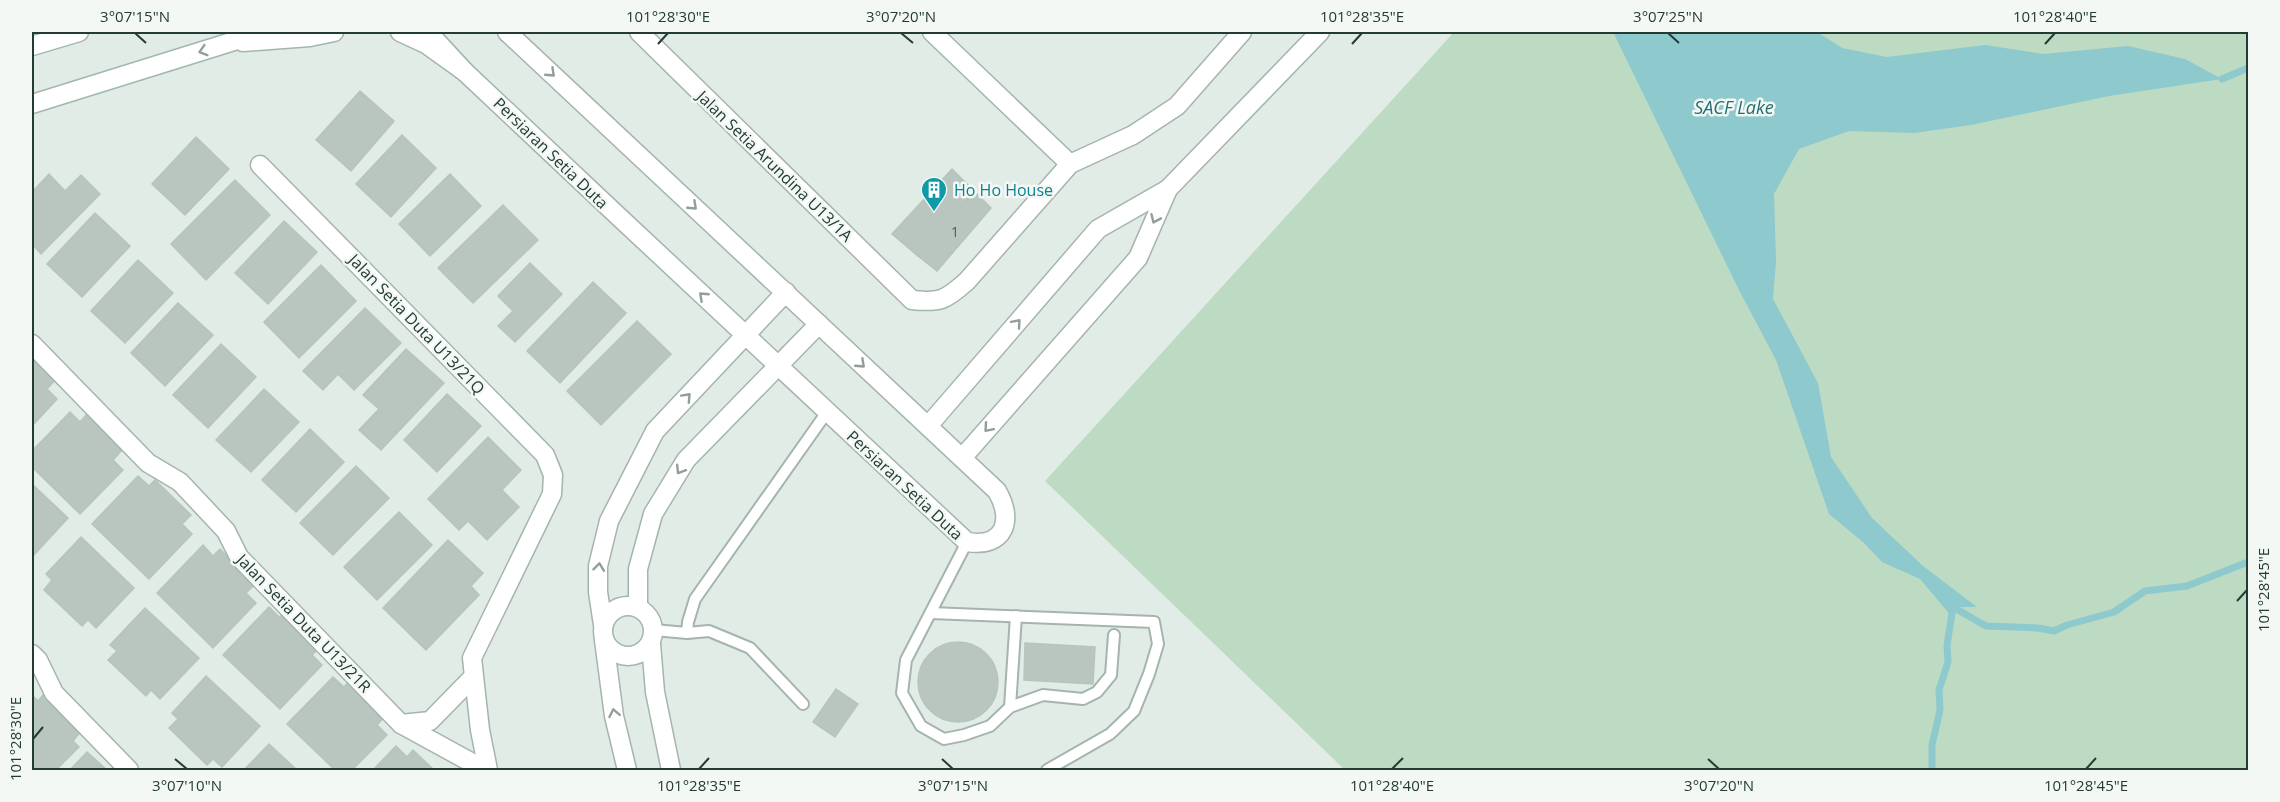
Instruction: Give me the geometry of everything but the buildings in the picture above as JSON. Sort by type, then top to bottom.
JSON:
[{"type":"street","points":[[32,46],[79,32]]},
{"type":"street","points":[[32,104],[259,32]]},
{"type":"street","points":[[231,42],[310,37],[334,32]]},
{"type":"street","points":[[400,32],[426,44],[465,72]]},
{"type":"street","name":"Persiaran Setia Duta","points":[[428,32],[465,72],[967,542],[979,544],[992,541],[1004,529],[1007,515],[1004,503],[997,491],[508,32]]},
{"type":"street","name":"Jalan Setia Arundina U13/1A","points":[[639,32],[912,300],[933,302],[951,295],[967,281],[1070,164]]},
{"type":"street","points":[[932,32],[1070,164],[1133,135],[1177,106],[1233,35]]},
{"type":"street","points":[[928,426],[1098,229],[1168,189],[1320,32]]},
{"type":"street","name":"Jalan Setia Duta U13/21Q","points":[[260,165],[545,455],[553,475],[552,494],[472,658],[473,677]]},
{"type":"street","points":[[962,458],[1138,258],[1168,189]]},
{"type":"street","points":[[627,771],[614,716],[598,592],[598,566],[609,521],[655,431],[786,292]]},
{"type":"street","points":[[638,607],[638,569],[653,514],[686,460],[819,324]]},
{"type":"street","name":"Jalan Setia Duta U13/21R","points":[[32,344],[148,463],[180,482],[226,531],[239,557],[401,724],[486,771]]},
{"type":"street","points":[[652,637],[640,654],[626,657],[612,652],[603,632],[610,612],[623,606],[638,607],[650,616],[652,637],[655,692],[671,771]]},
{"type":"street","points":[[32,654],[38,660],[54,693],[129,771]]},
{"type":"street","points":[[401,724],[430,721],[473,677]]},
{"type":"street","points":[[473,677],[486,771]]},
{"type":"lane","points":[[687,633],[695,599],[827,412]]},
{"type":"lane","points":[[967,542],[906,660],[902,693],[921,726],[944,739],[990,726],[1010,707],[1043,695],[1083,699],[1097,692],[1111,675],[1114,635]]},
{"type":"lane","points":[[931,613],[1154,621],[1158,644],[1134,711],[1110,734],[1047,771]]},
{"type":"lane","points":[[1010,707],[1016,616]]},
{"type":"lane","points":[[652,637],[710,631],[750,648],[803,704]]},
{"type":"green space","points":[[1454,32],[2248,32],[2248,770],[1345,770],[1045,481]]},
{"type":"water","name":"SACF Lake","points":[[1613,32],[1817,32],[1842,48],[1887,57],[1985,45],[2043,54],[2128,46],[2185,59],[2222,79],[2109,96],[1971,125],[1914,133],[1849,131],[1799,149],[1774,194],[1776,261],[1773,299],[1818,383],[1831,457],[1872,518],[1923,566],[1977,607],[1954,607],[1952,617],[1920,579],[1882,562],[1864,543],[1829,514],[1776,360],[1739,290]]},
{"type":"waterway","points":[[2222,79],[2248,68]]},
{"type":"waterway","points":[[1932,770],[1932,745],[1940,710],[1939,690],[1948,662],[1947,645],[1953,607],[1986,626],[2038,628],[2054,631],[2114,612],[2145,591],[2187,586],[2248,562]]},
{"type":"place","name":"Ho Ho House","points":[[934,213]]}]
